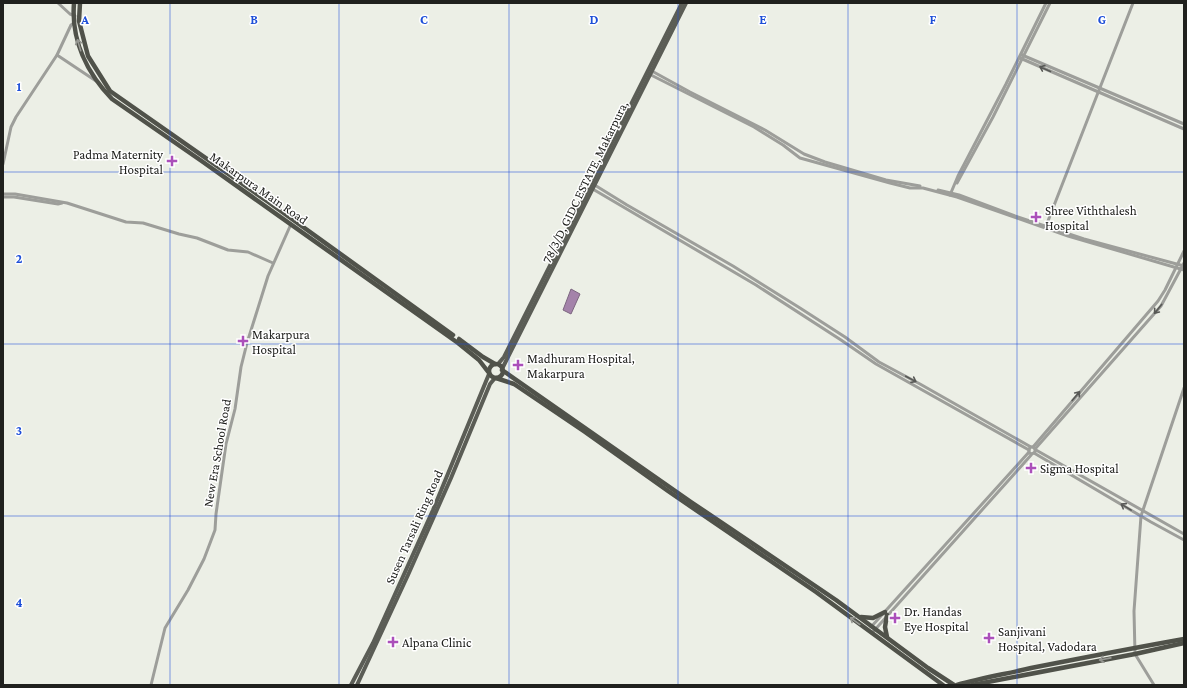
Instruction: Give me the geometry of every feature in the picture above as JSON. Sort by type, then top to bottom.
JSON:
[{"type":"highway","name":"Makarpura Main Road","points":[[74,3],[74,16],[78,20],[88,56],[112,100],[200,157],[481,358]]},
{"type":"highway","name":"Makarpura Main Road","points":[[80,3],[75,32],[79,48],[87,67],[97,82],[106,90]]},
{"type":"highway","points":[[481,358],[496,364],[691,502],[857,616],[943,685]]},
{"type":"highway","points":[[481,358],[489,374],[495,378],[514,384],[816,592],[886,637],[943,679],[956,685],[1109,652],[1135,651],[1184,643]]},
{"type":"highway","points":[[489,374],[490,367],[496,364]]},
{"type":"highway","points":[[495,378],[501,375],[502,369]]},
{"type":"highway","points":[[857,616],[870,619],[886,614],[886,637]]},
{"type":"highway","points":[[972,685],[1135,651],[1184,639]]},
{"type":"main road","name":"78/3/D, GIDC ESTATE, Makarpura,","points":[[650,72],[682,3]]},
{"type":"main road","name":"78/3/D, GIDC ESTATE, Makarpura,","points":[[496,364],[504,357],[686,3]]},
{"type":"main road","name":"78/3/D, GIDC ESTATE, Makarpura,","points":[[502,369],[592,186]]},
{"type":"main road","name":"Susen Tarsali Ring Road","points":[[351,685],[373,642],[429,517],[489,374]]},
{"type":"main road","name":"Susen Tarsali Ring Road","points":[[357,685],[402,590],[491,382],[495,378]]},
{"type":"street","points":[[58,3],[74,16]]},
{"type":"street","points":[[951,194],[994,117],[1046,3]]},
{"type":"street","points":[[1022,54],[1050,3]]},
{"type":"street","points":[[1046,226],[1133,3]]},
{"type":"street","points":[[3,164],[11,127],[16,117],[57,55],[71,25],[78,20]]},
{"type":"street","points":[[1022,54],[1184,129]]},
{"type":"street","points":[[57,55],[97,82]]},
{"type":"street","points":[[1020,58],[1184,124]]},
{"type":"street","points":[[650,72],[772,134],[804,154],[825,162],[886,180],[951,194],[1046,226],[1083,241],[1183,267],[1161,306],[872,629]]},
{"type":"street","points":[[592,186],[733,266],[811,315],[879,362],[920,384],[1141,516],[1184,540]]},
{"type":"street","points":[[3,194],[28,196],[62,203],[126,222],[153,225],[179,234],[197,238],[228,250],[248,252],[273,263]]},
{"type":"street","points":[[3,197],[14,197],[58,204],[62,203]]},
{"type":"street","name":"New Era School Road","points":[[151,685],[165,628],[188,590],[204,559],[215,530],[226,444],[235,408],[247,343],[273,263],[292,222]]},
{"type":"street","points":[[1032,450],[1158,302],[1184,252]]},
{"type":"street","points":[[1154,685],[1135,651],[1134,611],[1141,516],[1184,388]]},
{"type":"street","points":[[1032,450],[1184,534]]},
{"type":"shaded area","points":[[571,289],[580,294],[571,314],[563,310]]},
{"type":"place","name":"Padma Maternity Hospital","points":[[172,161]]},
{"type":"place","name":"Shree Viththalesh Hospital","points":[[1036,217]]},
{"type":"place","name":"Makarpura Hospital","points":[[243,341]]},
{"type":"place","name":"Madhuram Hospital, Makarpura","points":[[518,365]]},
{"type":"place","name":"Sigma Hospital","points":[[1031,468]]},
{"type":"place","name":"Dr. Handas Eye Hospital","points":[[895,618]]},
{"type":"place","name":"Sanjivani Hospital, Vadodara","points":[[989,638]]},
{"type":"place","name":"Alpana Clinic","points":[[393,642]]}]
